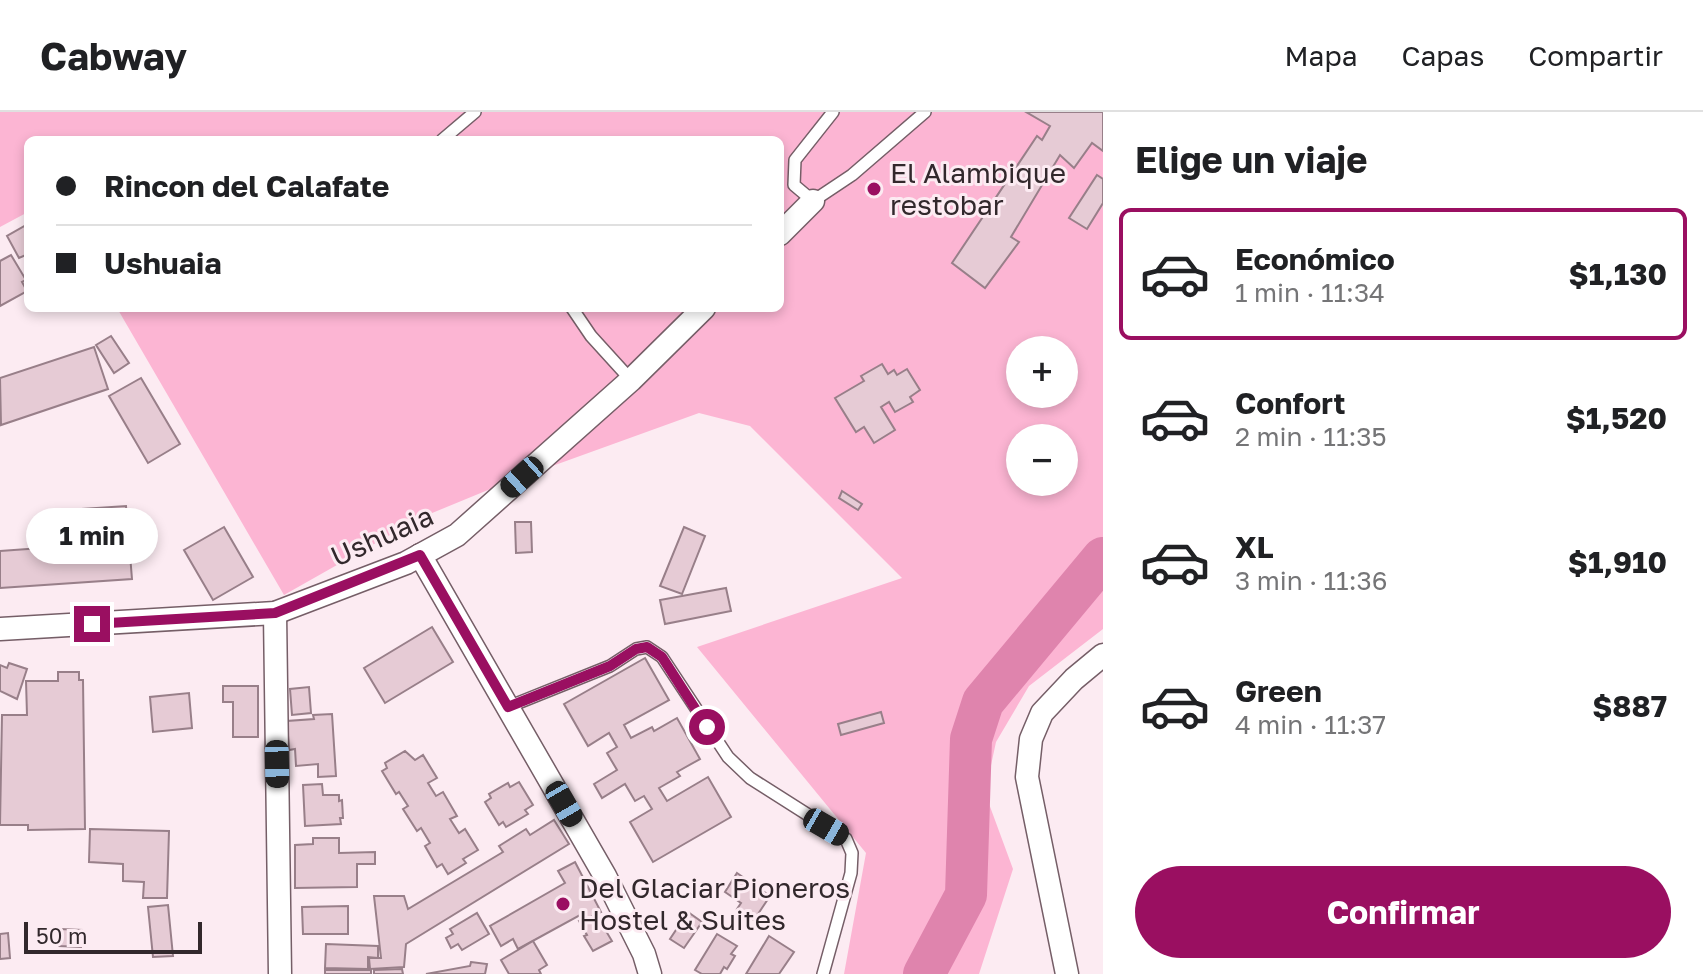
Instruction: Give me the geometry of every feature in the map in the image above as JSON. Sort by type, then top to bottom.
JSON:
[{"type":"street","points":[[784,230],[813,201]]},
{"type":"street","name":"Ushuaia","points":[[0,629],[275,613],[420,555],[457,535],[631,380],[700,312]]},
{"type":"street","points":[[420,555],[605,876],[644,954],[650,974]]},
{"type":"street","points":[[275,613],[280,974]]},
{"type":"street","points":[[1067,974],[1027,777],[1031,739],[1042,713],[1074,679],[1103,655]]},
{"type":"lane","points":[[447,136],[475,112]]},
{"type":"lane","points":[[833,112],[795,160],[794,185],[813,201],[852,175],[925,112]]},
{"type":"lane","points":[[575,312],[591,336],[631,380]]},
{"type":"lane","points":[[508,707],[610,666],[636,649],[647,647],[662,657],[728,757],[750,778],[846,839],[852,853],[851,873],[823,974]]},
{"type":"shaded area","points":[[0,112],[1103,112],[1103,629],[1029,686],[996,742],[985,793],[1013,869],[979,974],[844,974],[866,853],[697,647],[902,578],[750,426],[699,413],[505,483],[420,518],[284,595],[119,312],[784,312],[784,136],[24,136],[24,214],[0,227]]},
{"type":"building","points":[[1026,112],[1103,112],[1103,151],[1092,143],[1074,168],[1060,155],[1011,237],[1019,242],[985,288],[952,263],[1037,136],[1042,140],[1050,126]]},
{"type":"building","points":[[1097,175],[1103,179],[1103,203],[1087,229],[1069,218]]},
{"type":"building","points":[[24,226],[24,256],[19,258],[7,236]]},
{"type":"building","points":[[11,255],[24,277],[24,293],[0,306],[0,261]]},
{"type":"building","points":[[111,336],[129,363],[114,373],[96,345]]},
{"type":"building","points":[[94,347],[108,389],[1,425],[0,378]]},
{"type":"building","points":[[882,364],[888,374],[894,370],[897,375],[907,369],[920,390],[910,397],[913,402],[895,412],[889,402],[881,407],[895,430],[874,443],[864,427],[856,432],[835,398],[864,381],[861,376]]},
{"type":"building","points":[[141,378],[180,444],[148,463],[109,396]]},
{"type":"building","points":[[842,491],[862,504],[858,510],[839,498]]},
{"type":"building","points":[[126,506],[132,579],[0,588],[0,551],[69,546],[67,510]]},
{"type":"building","points":[[515,522],[531,522],[532,552],[516,553]]},
{"type":"building","points":[[224,527],[253,577],[213,600],[184,550]]},
{"type":"building","points":[[684,527],[705,536],[682,594],[660,586]]},
{"type":"building","points":[[726,588],[731,611],[665,624],[660,600]]},
{"type":"building","points":[[432,627],[453,662],[385,703],[364,668]]},
{"type":"building","points":[[645,658],[669,700],[624,725],[631,738],[652,727],[654,731],[677,718],[700,759],[677,772],[680,776],[659,788],[667,801],[708,777],[731,817],[653,862],[630,822],[652,809],[644,796],[635,801],[625,784],[602,798],[594,784],[617,770],[607,753],[617,747],[609,733],[588,746],[564,704]]},
{"type":"building","points":[[9,663],[27,669],[17,699],[0,691],[0,665],[7,668]]},
{"type":"building","points":[[58,672],[79,672],[79,680],[83,680],[85,829],[28,830],[28,825],[0,825],[2,715],[27,715],[26,681],[58,681]]},
{"type":"building","points":[[223,686],[258,686],[258,737],[233,737],[233,702],[223,702]]},
{"type":"building","points":[[309,687],[311,713],[292,715],[290,689]]},
{"type":"building","points":[[189,693],[192,728],[153,732],[150,697]]},
{"type":"building","points":[[881,712],[884,723],[841,735],[838,724]]},
{"type":"building","points":[[332,714],[336,776],[318,777],[318,764],[296,766],[295,749],[289,750],[287,721]]},
{"type":"building","points":[[405,751],[415,760],[423,755],[437,778],[428,783],[436,796],[443,792],[457,816],[450,819],[459,833],[465,829],[478,850],[463,859],[466,863],[448,874],[442,864],[437,867],[425,846],[430,843],[421,828],[417,831],[403,809],[408,806],[399,792],[396,794],[382,771],[387,768],[385,763]]},
{"type":"building","points":[[519,782],[533,805],[525,810],[528,814],[506,827],[503,822],[499,825],[485,802],[491,798],[489,794],[508,783],[510,787]]},
{"type":"building","points":[[322,784],[323,795],[339,795],[339,801],[342,800],[341,824],[305,826],[303,785]]},
{"type":"building","points":[[554,820],[569,844],[406,944],[404,967],[370,969],[369,958],[381,958],[374,896],[404,896],[408,909],[503,852],[499,846],[526,829],[530,835]]},
{"type":"building","points":[[90,829],[169,831],[167,898],[143,898],[144,882],[123,881],[123,864],[89,862]]},
{"type":"building","points":[[313,838],[339,838],[339,853],[375,852],[375,864],[357,864],[357,887],[295,888],[295,845],[313,844]]},
{"type":"building","name":"Del Glaciar Pioneros Hostel & Suites","points":[[575,862],[601,912],[591,917],[598,929],[603,926],[612,941],[593,951],[584,936],[587,935],[579,921],[583,919],[580,915],[518,949],[513,939],[501,946],[490,926],[565,883],[558,871]]},
{"type":"building","points":[[737,873],[770,896],[754,920],[737,909],[741,903],[725,892]]},
{"type":"building","points":[[168,905],[173,956],[153,957],[148,907]]},
{"type":"building","points":[[348,906],[348,934],[303,934],[302,907]]},
{"type":"building","points":[[688,912],[702,922],[684,948],[670,939]]},
{"type":"building","points":[[477,913],[489,934],[462,950],[458,944],[451,948],[446,938],[453,934],[450,929]]},
{"type":"building","points":[[60,929],[82,930],[81,947],[59,946]]},
{"type":"building","points":[[8,933],[10,958],[0,959],[0,934]]},
{"type":"building","points":[[717,934],[737,946],[731,954],[735,956],[720,974],[702,974],[695,970]]},
{"type":"building","points":[[769,936],[794,952],[779,974],[746,974]]},
{"type":"building","name":"Del Glaciar Pioneros Hostel & Suites","points":[[533,941],[547,965],[539,970],[541,974],[509,974],[501,960]]},
{"type":"building","points":[[326,944],[378,946],[378,958],[368,957],[368,969],[325,968]]},
{"type":"building","points":[[471,962],[487,964],[485,974],[426,974],[470,966]]},
{"type":"building","points":[[402,969],[403,974],[374,974],[374,970]]},
{"type":"building","points":[[325,970],[371,970],[371,974],[325,974]]},
{"type":"waterway","points":[[924,974],[966,895],[971,739],[983,702],[1103,558]]},
{"type":"place","name":"El Alambique restobar","points":[[874,189]]},
{"type":"place","name":"Del Glaciar Pioneros Hostel & Suites","points":[[563,904]]},
{"type":"route","points":[[92,624],[275,613],[420,555],[508,707],[610,666],[636,649],[647,647],[662,657],[707,727]]}]
